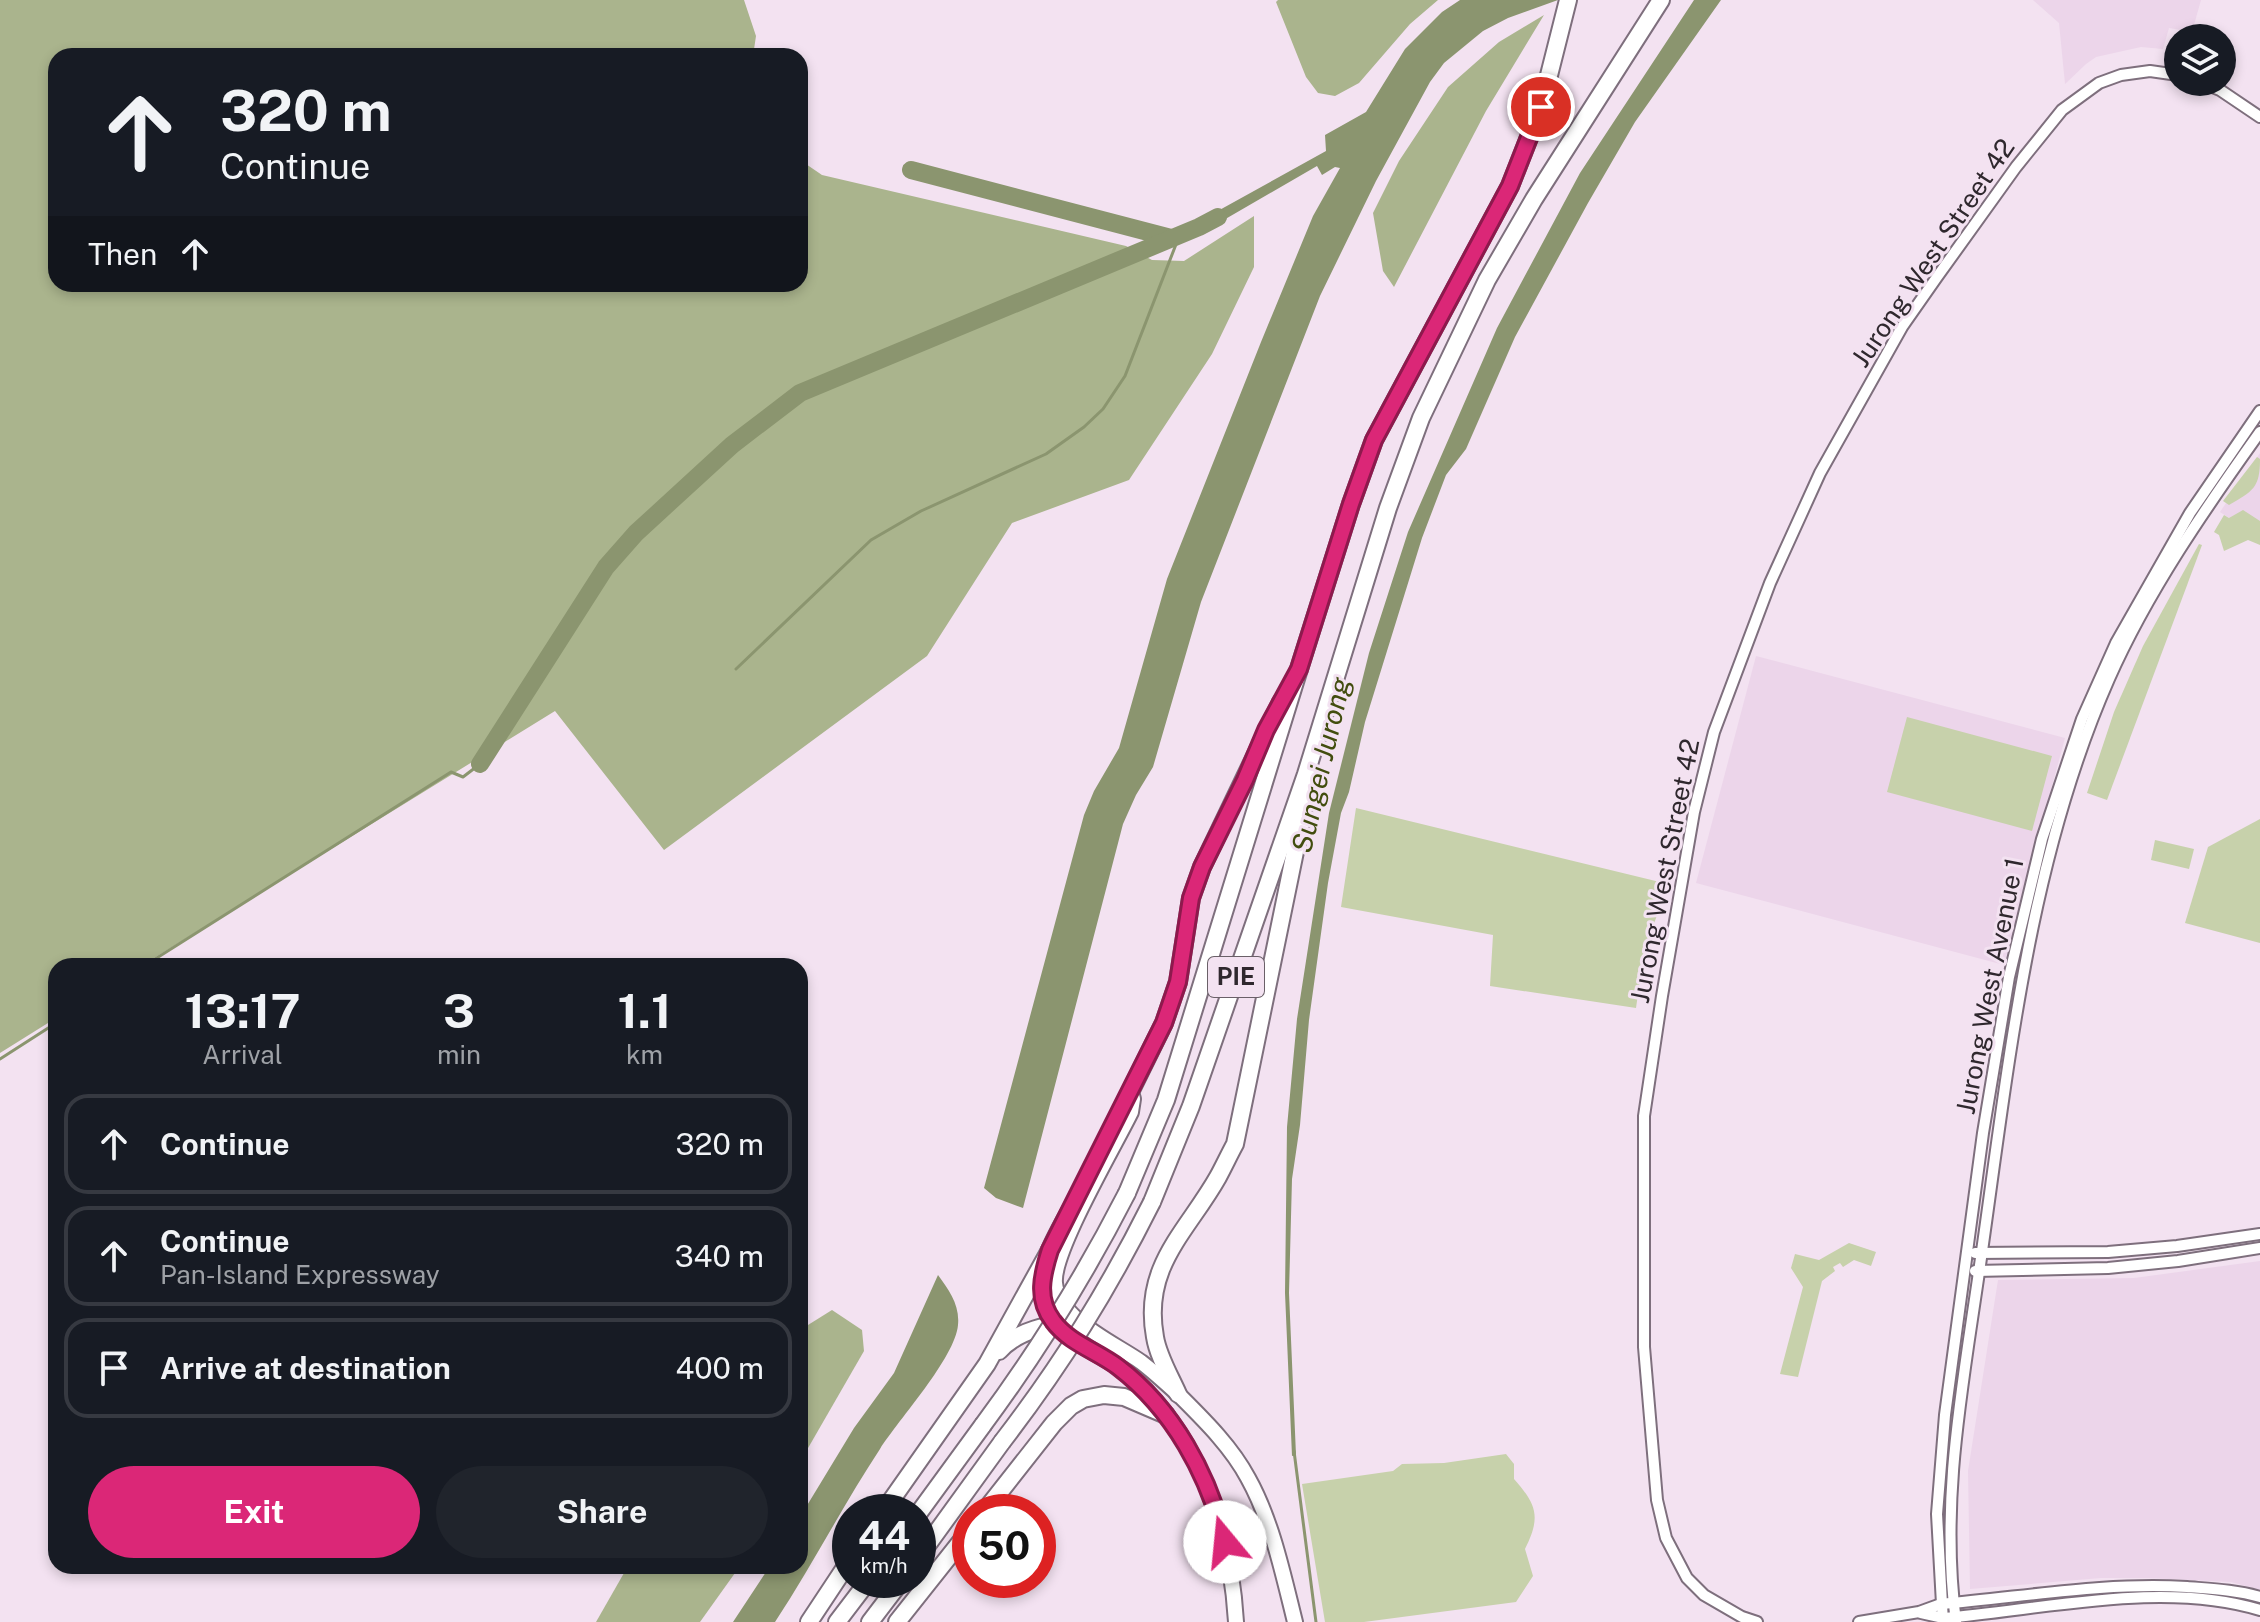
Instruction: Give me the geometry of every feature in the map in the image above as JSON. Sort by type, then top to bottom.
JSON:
[{"type":"highway","name":"PIE","points":[[933,1494],[1059,1317],[1127,1193],[1166,1100],[1351,504],[1374,440],[1510,186],[1541,107],[1568,0]]},
{"type":"highway","name":"PIE","points":[[936,1533],[1081,1333],[1119,1269],[1152,1202],[1191,1106],[1314,750],[1388,508],[1421,418],[1487,280],[1534,199],[1661,0]]},
{"type":"highway","points":[[1106,1141],[1164,1023],[1178,982],[1191,898],[1202,867],[1266,730],[1299,669]]},
{"type":"highway","points":[[1178,1394],[1155,1339],[1153,1306],[1158,1280],[1169,1249],[1218,1178],[1235,1144],[1314,750]]},
{"type":"highway","points":[[896,1494],[987,1364],[1050,1250]]},
{"type":"highway","points":[[987,1364],[1005,1344],[1020,1335],[1045,1325],[1077,1321]]},
{"type":"highway","points":[[998,1494],[1054,1423],[1083,1399],[1116,1395],[1166,1415]]},
{"type":"highway","points":[[897,1622],[952,1553]]},
{"type":"highway","points":[[809,1622],[832,1587]]},
{"type":"highway","points":[[837,1622],[855,1598]]},
{"type":"highway","points":[[870,1622],[888,1598]]},
{"type":"main road","points":[[1131,1092],[1131,1112],[1057,1264],[1054,1278],[1056,1289],[1060,1300],[1077,1321],[1145,1365],[1178,1394],[1231,1451],[1249,1478],[1279,1562],[1295,1622]]},
{"type":"main road","points":[[1106,1141],[1050,1250],[1042,1275],[1041,1291],[1045,1307],[1056,1324],[1079,1345],[1114,1364],[1133,1379],[1166,1415],[1192,1456],[1220,1524],[1231,1572],[1236,1622]]},
{"type":"street","name":"Jurong West Street 42","points":[[1757,1622],[1704,1595],[1687,1578],[1666,1538],[1657,1500],[1644,1347],[1644,1116],[1692,825],[1714,732],[1765,595],[1820,473],[1902,327],[1994,197],[2062,110],[2099,83],[2121,75],[2150,71],[2164,73]]},
{"type":"street","points":[[2229,96],[2260,117]]},
{"type":"street","name":"Jurong West Avenue 1","points":[[1943,1620],[1938,1481],[1983,1133],[2013,953],[2042,839],[2082,719],[2116,643],[2160,560],[2222,463],[2260,411]]},
{"type":"street","name":"Jurong West Avenue 1","points":[[1956,1620],[1949,1510],[1957,1409],[2025,969],[2066,796],[2110,678],[2140,618],[2260,432]]},
{"type":"street","points":[[1968,1253],[2108,1252],[2260,1234]]},
{"type":"street","points":[[1965,1270],[2108,1268],[2260,1248]]},
{"type":"street","points":[[1859,1622],[1919,1612],[1941,1604],[2101,1587],[2141,1585],[2221,1590],[2260,1597]]},
{"type":"street","points":[[1919,1612],[1943,1620],[1956,1620],[2078,1602],[2156,1598],[2221,1601],[2260,1610]]},
{"type":"shaded area","points":[[0,0],[744,0],[756,36],[754,48],[48,48],[48,292],[808,292],[808,165],[822,175],[1126,246],[1152,260],[1184,261],[1254,216],[1254,267],[1212,354],[1129,480],[1012,523],[927,656],[664,850],[555,711],[154,958],[48,958],[48,1023],[0,1053]]},
{"type":"shaded area","points":[[1438,0],[1410,24],[1359,83],[1335,96],[1318,93],[1306,77],[1276,2]]},
{"type":"shaded area","points":[[1460,0],[1558,0],[1508,18],[1483,31],[1444,63],[1430,82],[1376,181],[1320,296],[1201,602],[1153,767],[1123,824],[1023,1208],[996,1198],[984,1188],[1084,815],[1119,748],[1167,579],[1313,216],[1340,168],[1335,167],[1322,175],[1317,166],[1203,232],[1196,223],[1326,151],[1325,135],[1366,112],[1405,49],[1442,12]]},
{"type":"shaded area","name":"Sungei Jurong","points":[[1694,0],[1721,0],[1635,122],[1588,203],[1515,337],[1466,449],[1446,475],[1422,538],[1365,722],[1341,813],[1328,883],[1292,1179],[1289,1293],[1296,1455],[1292,1456],[1285,1293],[1287,1127],[1297,1019],[1329,813],[1369,653],[1408,532],[1497,328],[1580,173]]},
{"type":"shaded area","points":[[2033,0],[2201,0],[2194,24],[2164,24],[2163,49],[2141,47],[2096,57],[2065,84],[2059,23]]},
{"type":"shaded area","points":[[1544,15],[1486,111],[1394,287],[1383,271],[1373,213],[1399,161],[1448,87],[1499,42]]},
{"type":"shaded area","points":[[2260,453],[2260,538],[2220,512]]},
{"type":"shaded area","points":[[2257,457],[2260,459],[2260,469],[2254,488],[2229,505],[2223,501]]},
{"type":"shaded area","points":[[2243,510],[2260,521],[2260,545],[2248,540],[2224,551],[2219,535],[2214,532],[2224,515],[2229,518]]},
{"type":"shaded area","points":[[2199,544],[2202,545],[2107,800],[2087,793],[2114,712],[2143,646]]},
{"type":"shaded area","points":[[1756,656],[2065,738],[2004,965],[1696,883]]},
{"type":"shaded area","points":[[1907,717],[2052,756],[2032,831],[1887,792]]},
{"type":"shaded area","points":[[1356,808],[1668,884],[1644,952],[1636,1008],[1490,986],[1493,935],[1341,907]]},
{"type":"shaded area","points":[[2260,819],[2260,943],[2185,923],[2208,847]]},
{"type":"shaded area","points":[[2155,840],[2194,849],[2189,869],[2151,860]]},
{"type":"shaded area","points":[[1849,1243],[1876,1252],[1871,1266],[1854,1260],[1843,1267],[1840,1263],[1833,1267],[1835,1271],[1822,1281],[1798,1377],[1780,1374],[1803,1287],[1791,1268],[1795,1254],[1819,1260]]},
{"type":"shaded area","points":[[2260,1261],[2260,1590],[2231,1582],[2148,1578],[2101,1578],[1970,1589],[1968,1471],[1998,1280],[2134,1278]]},
{"type":"shaded area","points":[[938,1275],[953,1298],[957,1311],[955,1339],[937,1371],[880,1449],[852,1494],[832,1494],[832,1528],[808,1569],[808,1504],[854,1428],[894,1373]]},
{"type":"shaded area","points":[[832,1310],[862,1330],[864,1351],[808,1448],[808,1325]]},
{"type":"shaded area","points":[[1506,1454],[1514,1464],[1514,1479],[1532,1504],[1535,1520],[1525,1549],[1533,1576],[1516,1602],[1364,1622],[1325,1622],[1302,1484],[1393,1471],[1402,1464],[1444,1463]]},
{"type":"shaded area","points":[[623,1574],[734,1574],[700,1622],[596,1622]]},
{"type":"shaded area","points":[[765,1574],[805,1574],[802,1579],[775,1622],[733,1622]]},
{"type":"waterway","points":[[911,170],[1171,238]]},
{"type":"waterway","points":[[480,764],[606,567],[636,533],[732,445],[800,393],[1218,217]]},
{"type":"waterway","points":[[736,669],[871,540],[921,511],[1046,454],[1103,409],[1125,376],[1180,234]]},
{"type":"waterway","points":[[157,958],[451,772],[463,777],[480,764]]},
{"type":"waterway","points":[[0,1059],[48,1028]]},
{"type":"waterway","name":"Sungei Jurong","points":[[1294,1451],[1316,1622]]},
{"type":"route","points":[[1225,1542],[1207,1487],[1166,1415],[1133,1379],[1114,1364],[1079,1345],[1052,1320],[1041,1291],[1042,1275],[1050,1250],[1164,1023],[1178,982],[1191,898],[1202,867],[1266,730],[1299,669],[1374,440],[1510,186],[1541,107]]}]
